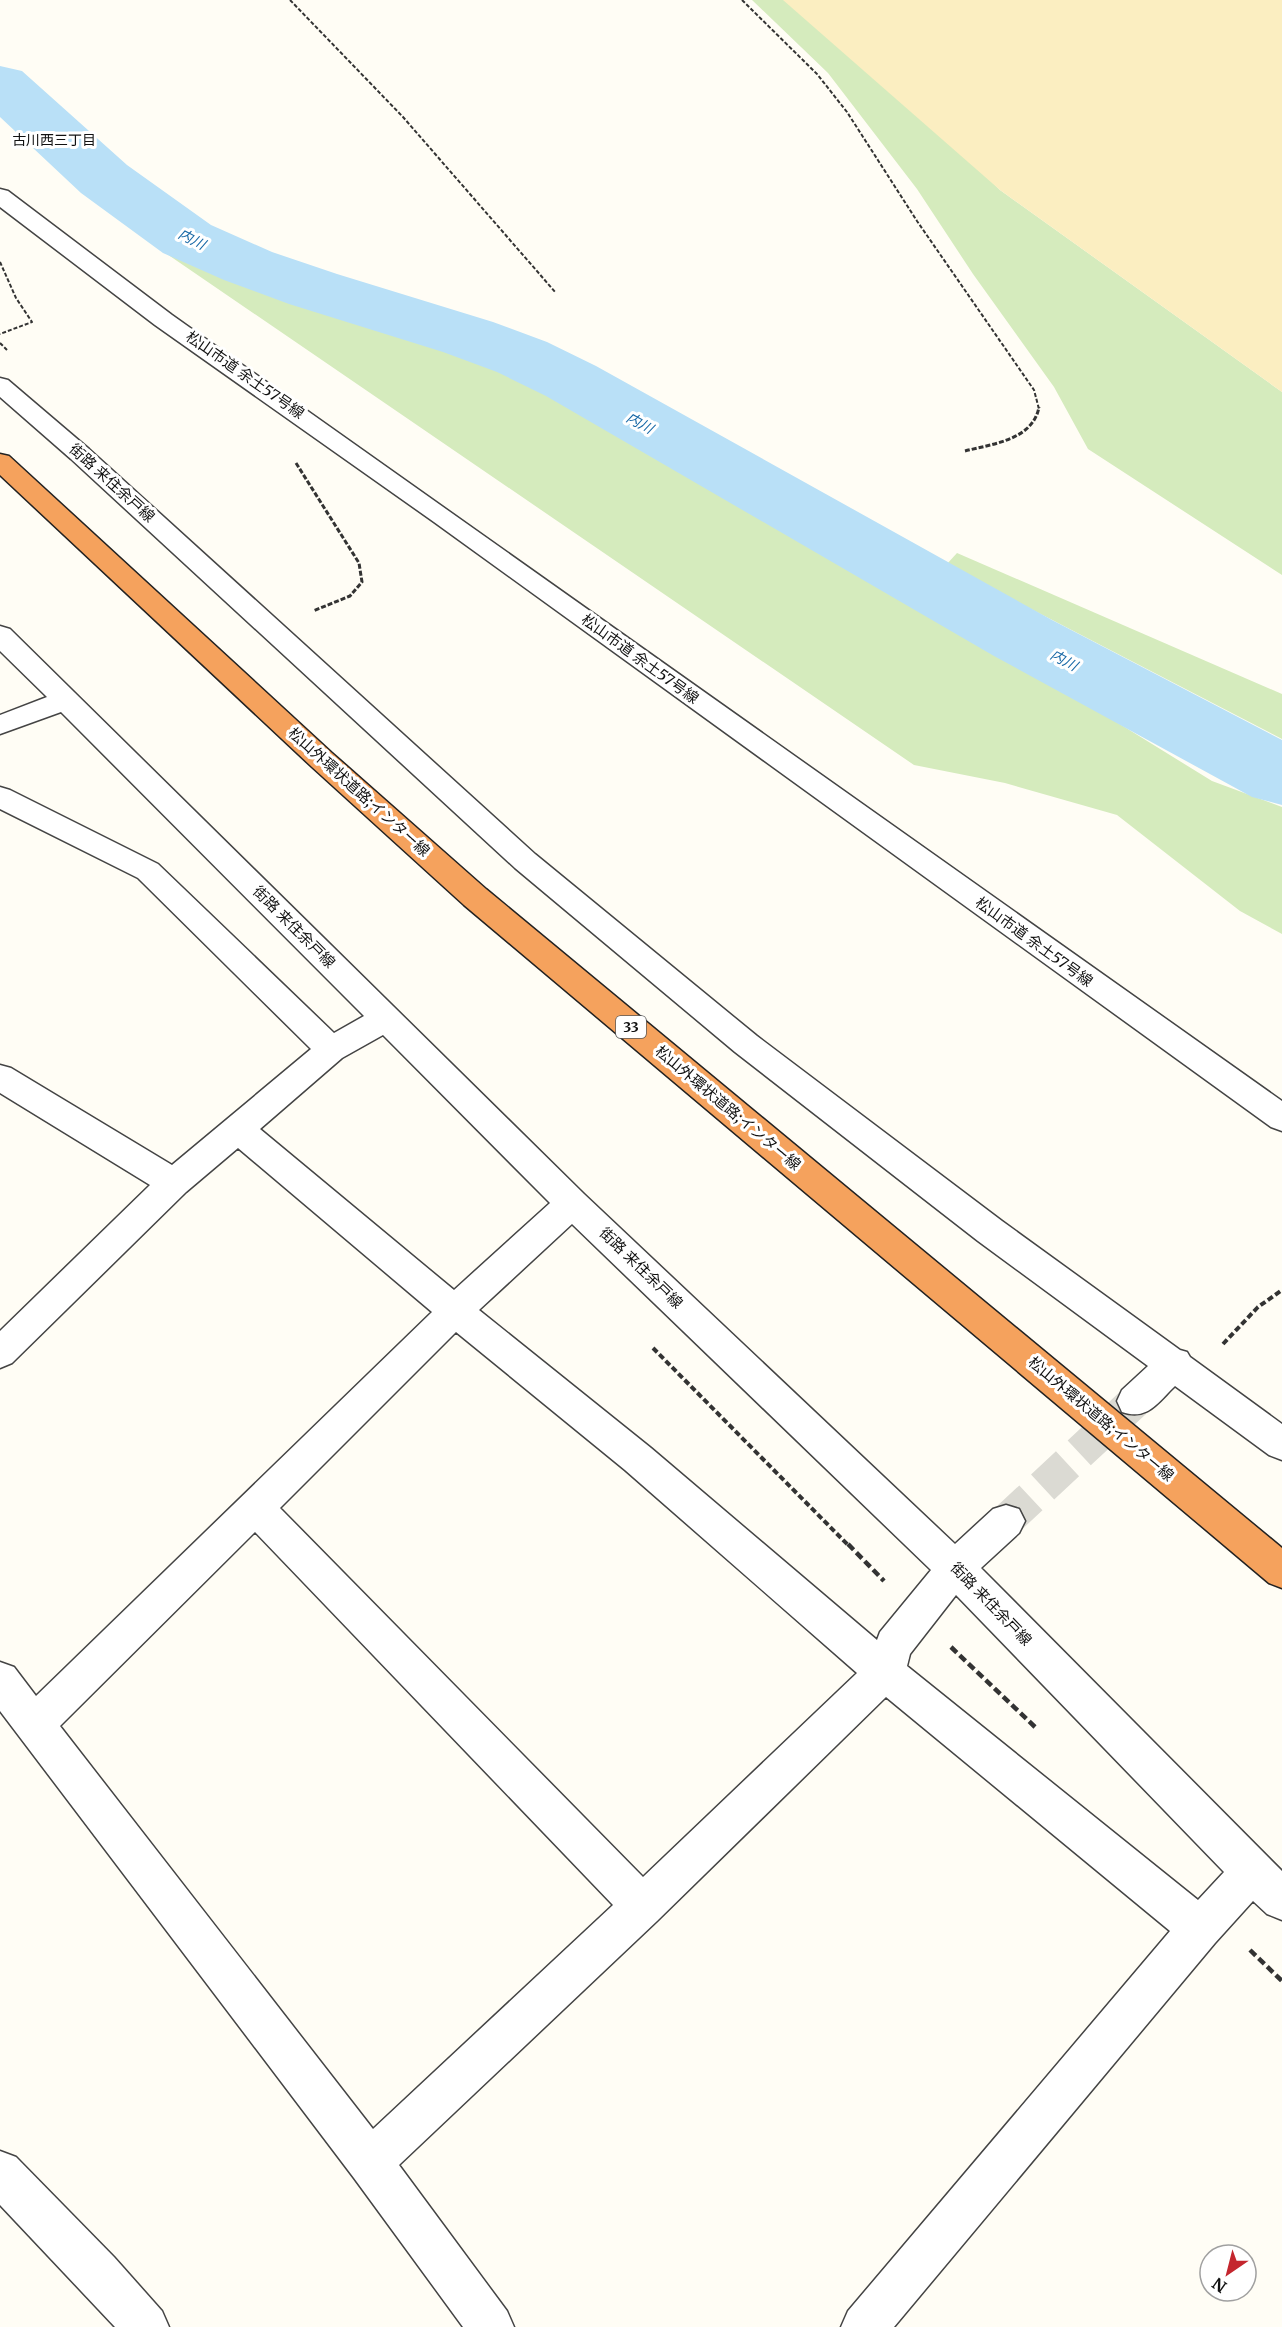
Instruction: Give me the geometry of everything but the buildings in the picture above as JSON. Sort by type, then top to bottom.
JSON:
[{"type":"highway","name":"松山外環状道路;インター線","points":[[0,461],[322,760],[475,897],[1282,1571]]},
{"type":"street","name":"松山市道 余土57号線","points":[[0,196],[74,255],[301,414],[1020,933],[1282,1118]]},
{"type":"street","name":"街路 来住余戸線","points":[[0,385],[89,462],[525,861],[746,1044],[990,1231],[1282,1444]]},
{"type":"street","name":"街路 来住余戸線","points":[[0,635],[572,1203],[955,1568],[1267,1886]]},
{"type":"street","points":[[0,725],[64,701]]},
{"type":"street","points":[[0,797],[148,871],[331,1050]]},
{"type":"street","points":[[0,1353],[174,1183],[331,1050],[386,1018]]},
{"type":"street","points":[[0,1077],[174,1183]]},
{"type":"street","points":[[239,1130],[455,1311],[639,1459],[885,1672],[1200,1928]]},
{"type":"street","points":[[35,1724],[455,1311],[572,1203]]},
{"type":"street","points":[[1135,1401],[1174,1364]]},
{"type":"street","points":[[255,1507],[642,1906]]},
{"type":"street","points":[[370,2162],[642,1906],[885,1672],[894,1645],[955,1568],[1006,1521]]},
{"type":"street","points":[[0,1680],[370,2162],[491,2327]]},
{"type":"street","points":[[864,2327],[1200,1928],[1267,1886]]},
{"type":"street","points":[[0,2173],[98,2273],[146,2327]]},
{"type":"path","points":[[290,0],[403,117],[556,292]]},
{"type":"path","points":[[742,0],[817,74],[847,112],[917,221],[1034,390],[1039,408],[1033,423],[1018,435],[965,451]]},
{"type":"path","points":[[0,262],[16,298],[32,322],[0,334]]},
{"type":"path","points":[[0,343],[13,355]]},
{"type":"path","points":[[301,414],[284,432],[291,455],[359,563],[362,582],[350,596],[312,612]]},
{"type":"path","points":[[1218,1348],[1258,1306],[1282,1290]]},
{"type":"green space","points":[[752,0],[802,0],[1000,190],[1282,392],[1282,575],[1088,449],[1054,387],[973,274],[917,189],[828,73]]},
{"type":"green space","points":[[164,252],[421,343],[516,366],[844,554],[1212,781],[1282,807],[1282,934],[1240,911],[1117,815],[1005,783],[914,765]]},
{"type":"green space","points":[[957,553],[1282,694],[1282,739],[946,565]]},
{"type":"sand","points":[[783,0],[1282,0],[1282,392],[1000,190]]},
{"type":"waterway","name":"内川","points":[[0,84],[104,179],[187,239],[248,266],[313,289],[468,337],[522,357],[571,381],[1023,638],[1282,776]]},
{"type":"tunnel","points":[[1006,1521],[1135,1401]]},
{"type":"district","name":"古川西三丁目","points":[[54,140]]}]
